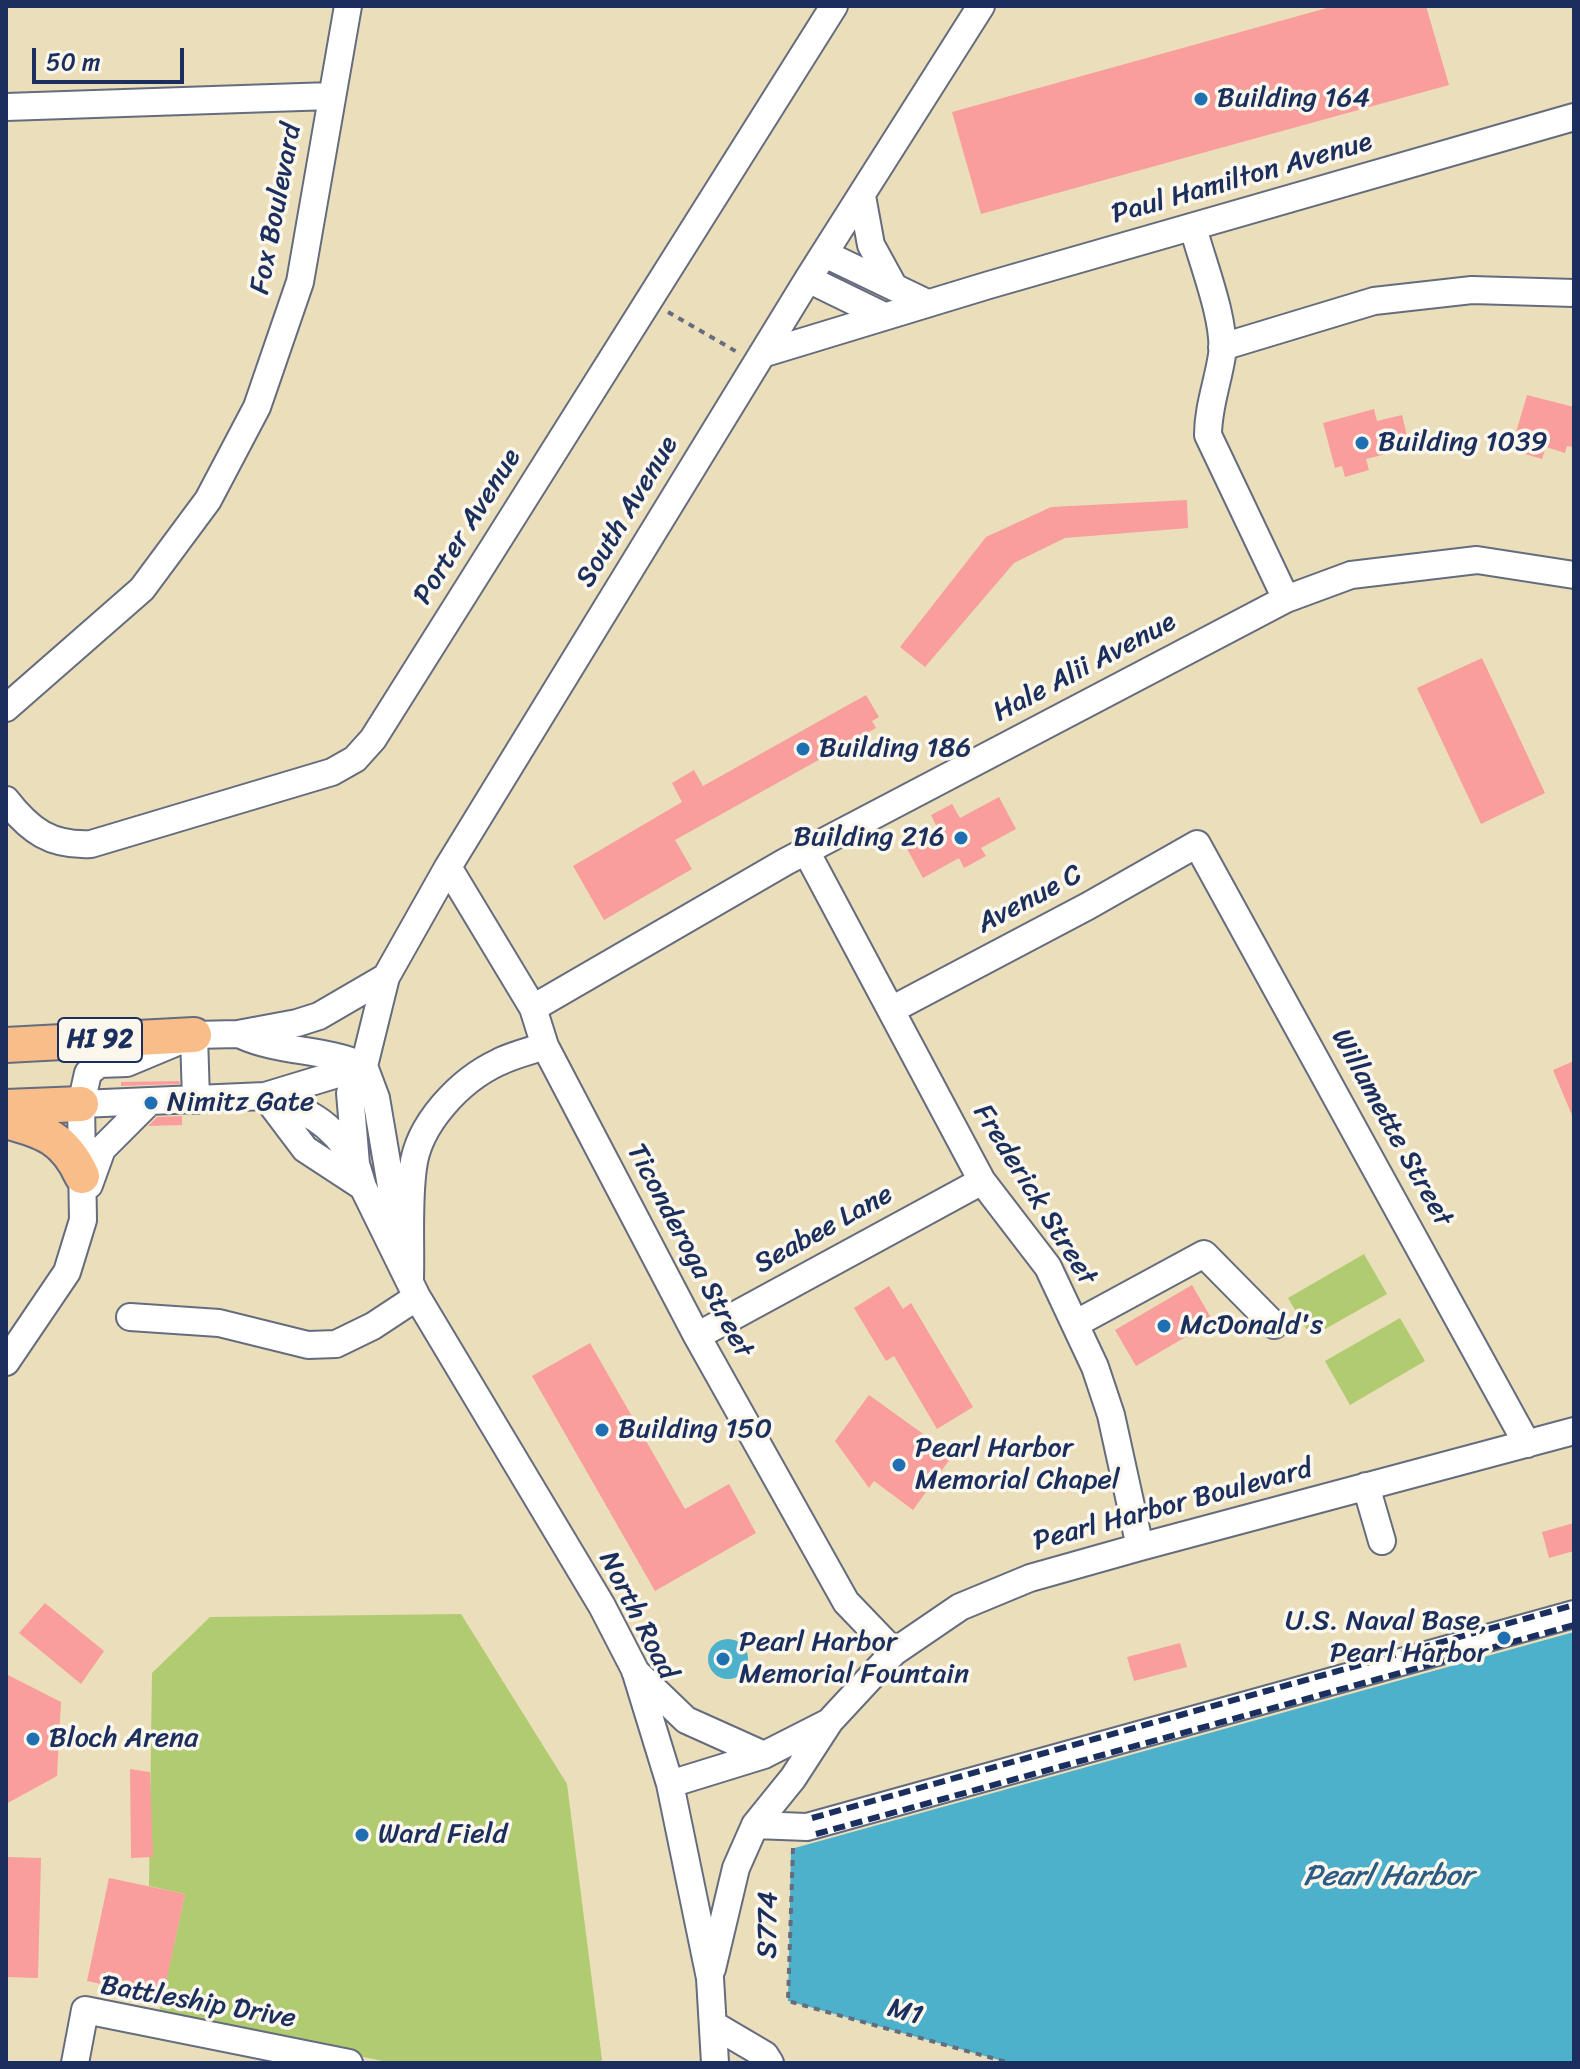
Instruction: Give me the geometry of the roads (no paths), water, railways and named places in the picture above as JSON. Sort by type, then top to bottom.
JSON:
[{"type":"main road","name":"HI 92","points":[[6,1045],[194,1035]]},
{"type":"main road","name":"HI 92","points":[[6,1107],[81,1104]]},
{"type":"main road","points":[[6,1121],[49,1133],[75,1161],[83,1190]]},
{"type":"street","name":"Fox Boulevard","points":[[6,708],[142,589],[208,500],[257,407],[300,282],[348,6]]},
{"type":"street","name":"Porter Avenue","points":[[6,800],[23,821],[42,837],[57,843],[91,844],[319,777],[355,759],[373,739],[834,6]]},
{"type":"street","name":"South Avenue","points":[[364,1066],[386,977],[448,867],[759,358],[981,6]]},
{"type":"street","points":[[6,107],[331,96]]},
{"type":"street","name":"Paul Hamilton Avenue","points":[[759,358],[927,303],[1574,117]]},
{"type":"street","points":[[862,196],[871,245],[894,287]]},
{"type":"street","points":[[1193,227],[1222,347],[1208,411],[1208,435],[1286,599]]},
{"type":"street","points":[[825,254],[927,303]]},
{"type":"street","points":[[808,279],[884,316]]},
{"type":"street","points":[[1222,347],[1374,301],[1472,290],[1574,293]]},
{"type":"street","name":"Hale Alii Avenue","points":[[533,1008],[806,851],[1286,599],[1351,575],[1477,560],[1574,575]]},
{"type":"street","name":"Avenue C","points":[[891,1010],[1088,906],[1197,844]]},
{"type":"street","name":"Willamette Street","points":[[1197,844],[1527,1444]]},
{"type":"street","name":"Frederick Street","points":[[806,851],[982,1181],[1048,1267],[1095,1367],[1111,1415],[1140,1547]]},
{"type":"street","name":"Ticonderoga Street","points":[[448,867],[533,1008],[545,1046],[697,1336],[846,1602],[894,1652]]},
{"type":"street","points":[[238,1034],[319,1016],[386,977]]},
{"type":"street","points":[[238,1034],[265,1046],[336,1054],[364,1066]]},
{"type":"street","name":"HI 92","points":[[194,1035],[238,1034]]},
{"type":"street","points":[[6,1362],[67,1272],[83,1220],[81,1104],[88,1073],[99,1064],[127,1063],[194,1035],[196,1100]]},
{"type":"street","points":[[130,1317],[219,1323],[308,1345],[336,1344],[373,1326],[414,1289],[413,1166],[431,1123],[445,1104],[480,1073],[500,1061],[545,1046]]},
{"type":"street","points":[[265,1096],[364,1066]]},
{"type":"street","name":"North Road","points":[[364,1066],[350,1093],[359,1176],[414,1289],[602,1606],[635,1670],[670,1784],[710,1978],[715,2063]]},
{"type":"street","name":"North Road","points":[[364,1066],[376,1098],[388,1185],[414,1289]]},
{"type":"street","points":[[265,1096],[317,1118],[339,1134],[359,1176]]},
{"type":"street","name":"HI 92","points":[[81,1104],[265,1096]]},
{"type":"street","points":[[83,1190],[102,1149],[149,1102]]},
{"type":"street","name":"Seabee Lane","points":[[697,1336],[982,1181]]},
{"type":"street","points":[[1075,1324],[1204,1254],[1274,1325]]},
{"type":"street","name":"Pearl Harbor Boulevard","points":[[830,1721],[894,1652],[960,1607],[1030,1578],[1574,1431]]},
{"type":"street","points":[[1366,1486],[1382,1541]]},
{"type":"street","points":[[755,1825],[807,1827],[1574,1614]]},
{"type":"street","points":[[635,1670],[686,1720],[764,1755]]},
{"type":"street","points":[[710,1978],[736,1868],[755,1825],[793,1778],[830,1721]]},
{"type":"street","points":[[670,1784],[764,1755],[830,1721]]},
{"type":"street","name":"Battleship Drive","points":[[75,2063],[85,2010],[287,2057],[349,2063]]},
{"type":"street","points":[[714,2025],[765,2055],[770,2063]]},
{"type":"water","name":"Pearl Harbor","points":[[1574,1632],[1574,2063],[1010,2063],[788,2001],[791,1849]]},
{"type":"water","name":"Pearl Harbor Memorial Fountain","points":[[728,1639],[742,1645],[748,1659],[742,1673],[728,1679],[714,1673],[708,1659],[714,1645]]},
{"type":"railway","points":[[812,1818],[1574,1605]]},
{"type":"railway","points":[[816,1834],[1574,1625]]},
{"type":"place","name":"Building 164","points":[[1201,99]]},
{"type":"place","name":"Building 1039","points":[[1362,443]]},
{"type":"place","name":"Building 186","points":[[803,749]]},
{"type":"place","name":"Building 216","points":[[961,838]]},
{"type":"place","name":"Nimitz Gate","points":[[151,1103]]},
{"type":"place","name":"McDonald's","points":[[1164,1326]]},
{"type":"place","name":"Building 150","points":[[602,1430]]},
{"type":"place","name":"Pearl Harbor Memorial Chapel","points":[[899,1465]]},
{"type":"place","name":"U.S. Naval Base, Pearl Harbor","points":[[1504,1638]]},
{"type":"place","name":"Pearl Harbor Memorial Fountain","points":[[723,1659]]},
{"type":"place","name":"Bloch Arena","points":[[33,1739]]},
{"type":"place","name":"Ward Field","points":[[362,1835]]}]
